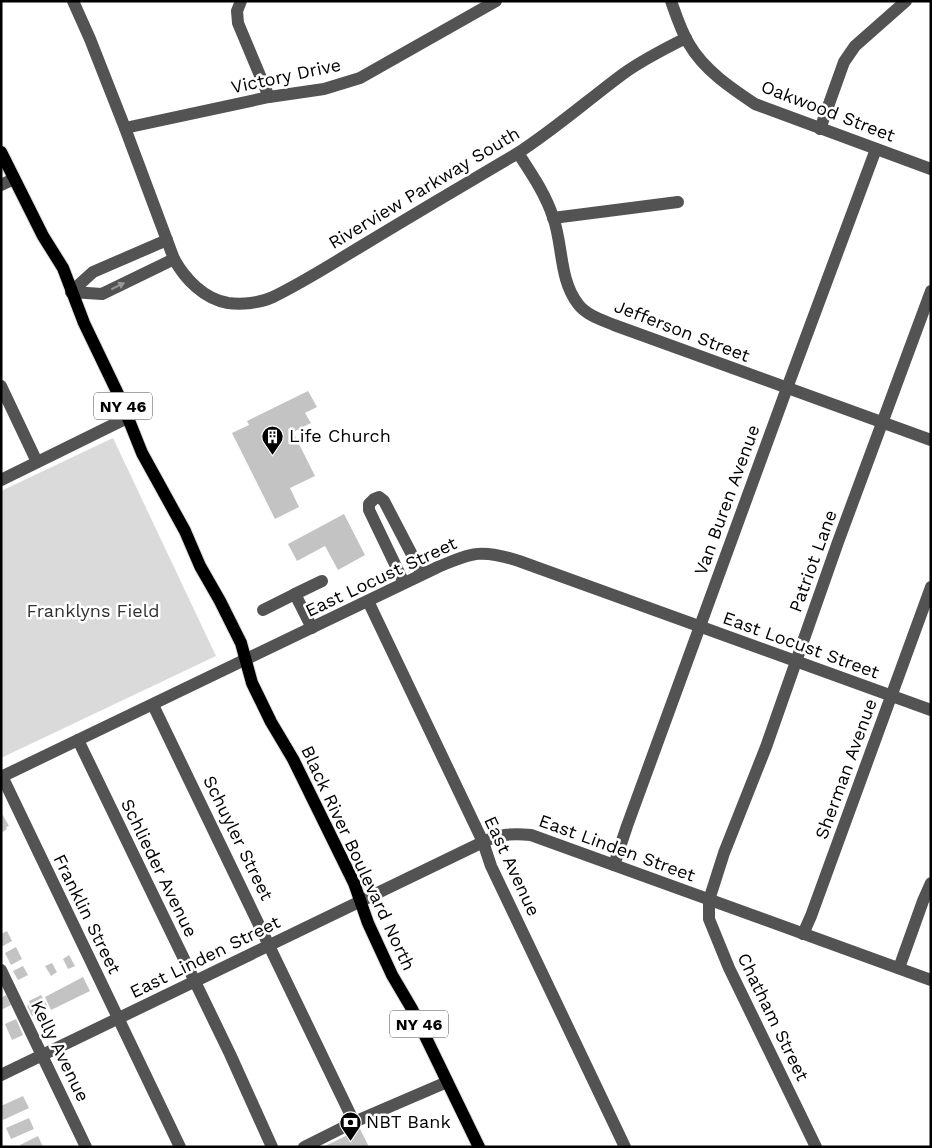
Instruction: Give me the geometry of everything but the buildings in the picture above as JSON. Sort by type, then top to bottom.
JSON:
[{"type":"main road","name":"Black River Boulevard North","points":[[1,152],[43,236],[63,268],[84,322],[155,478],[185,531],[200,566],[241,643],[252,683],[271,722],[293,758],[361,901],[368,923],[392,975],[412,1009],[479,1147]]},
{"type":"street","name":"Riverview Parkway South","points":[[73,1],[125,128],[174,259],[181,272],[194,285],[211,297],[228,303],[250,303],[272,297],[518,153],[624,73],[658,52],[686,38]]},
{"type":"street","points":[[241,1],[237,12],[238,23],[269,97]]},
{"type":"street","name":"Victory Drive","points":[[125,128],[269,97],[324,89],[360,78],[496,1]]},
{"type":"street","name":"Oakwood Street","points":[[671,1],[689,45],[708,68],[731,88],[755,104],[931,169]]},
{"type":"street","points":[[820,129],[844,62],[855,46],[906,1]]},
{"type":"street","name":"Van Buren Avenue","points":[[614,865],[630,816],[876,149]]},
{"type":"street","name":"Jefferson Street","points":[[518,153],[542,190],[553,218],[567,283],[578,305],[592,315],[614,325],[931,440]]},
{"type":"street","points":[[1,185],[14,179]]},
{"type":"street","points":[[553,218],[678,202]]},
{"type":"street","points":[[71,292],[93,272],[167,240]]},
{"type":"street","points":[[71,292],[102,294],[174,259]]},
{"type":"street","name":"Patriot Lane","points":[[709,900],[724,853],[766,747],[931,291]]},
{"type":"street","points":[[1,386],[37,462]]},
{"type":"street","points":[[1,480],[127,418]]},
{"type":"street","points":[[404,583],[369,510],[368,504],[374,499],[379,498],[384,501],[422,574]]},
{"type":"street","name":"East Locust Street","points":[[2,776],[422,574],[466,555],[485,552],[499,554],[931,710]]},
{"type":"street","points":[[263,610],[322,581]]},
{"type":"street","name":"Sherman Avenue","points":[[803,934],[931,587]]},
{"type":"street","points":[[295,594],[312,628]]},
{"type":"street","name":"East Avenue","points":[[368,601],[483,842],[491,866],[625,1147]]},
{"type":"street","name":"Schuyler Street","points":[[153,704],[354,1122]]},
{"type":"street","name":"Schlieder Avenue","points":[[78,740],[230,1054],[272,1147]]},
{"type":"street","name":"Franklin Street","points":[[2,776],[180,1147]]},
{"type":"street","name":"East Linden Street","points":[[1,1075],[483,842],[497,836],[514,833],[531,835],[899,968],[929,982]]},
{"type":"street","points":[[899,968],[922,901],[931,883]]},
{"type":"street","name":"Chatham Street","points":[[709,900],[709,919],[729,968],[816,1147]]},
{"type":"street","name":"Kelly Avenue","points":[[1,970],[86,1147]]},
{"type":"street","points":[[304,1147],[354,1122],[447,1082]]},
{"type":"green space","name":"Franklyns Field","points":[[113,438],[216,656],[1,758],[1,491]]},
{"type":"place","name":"Life Church","points":[[273,455]]},
{"type":"place","name":"NBT Bank","points":[[350,1141]]}]
